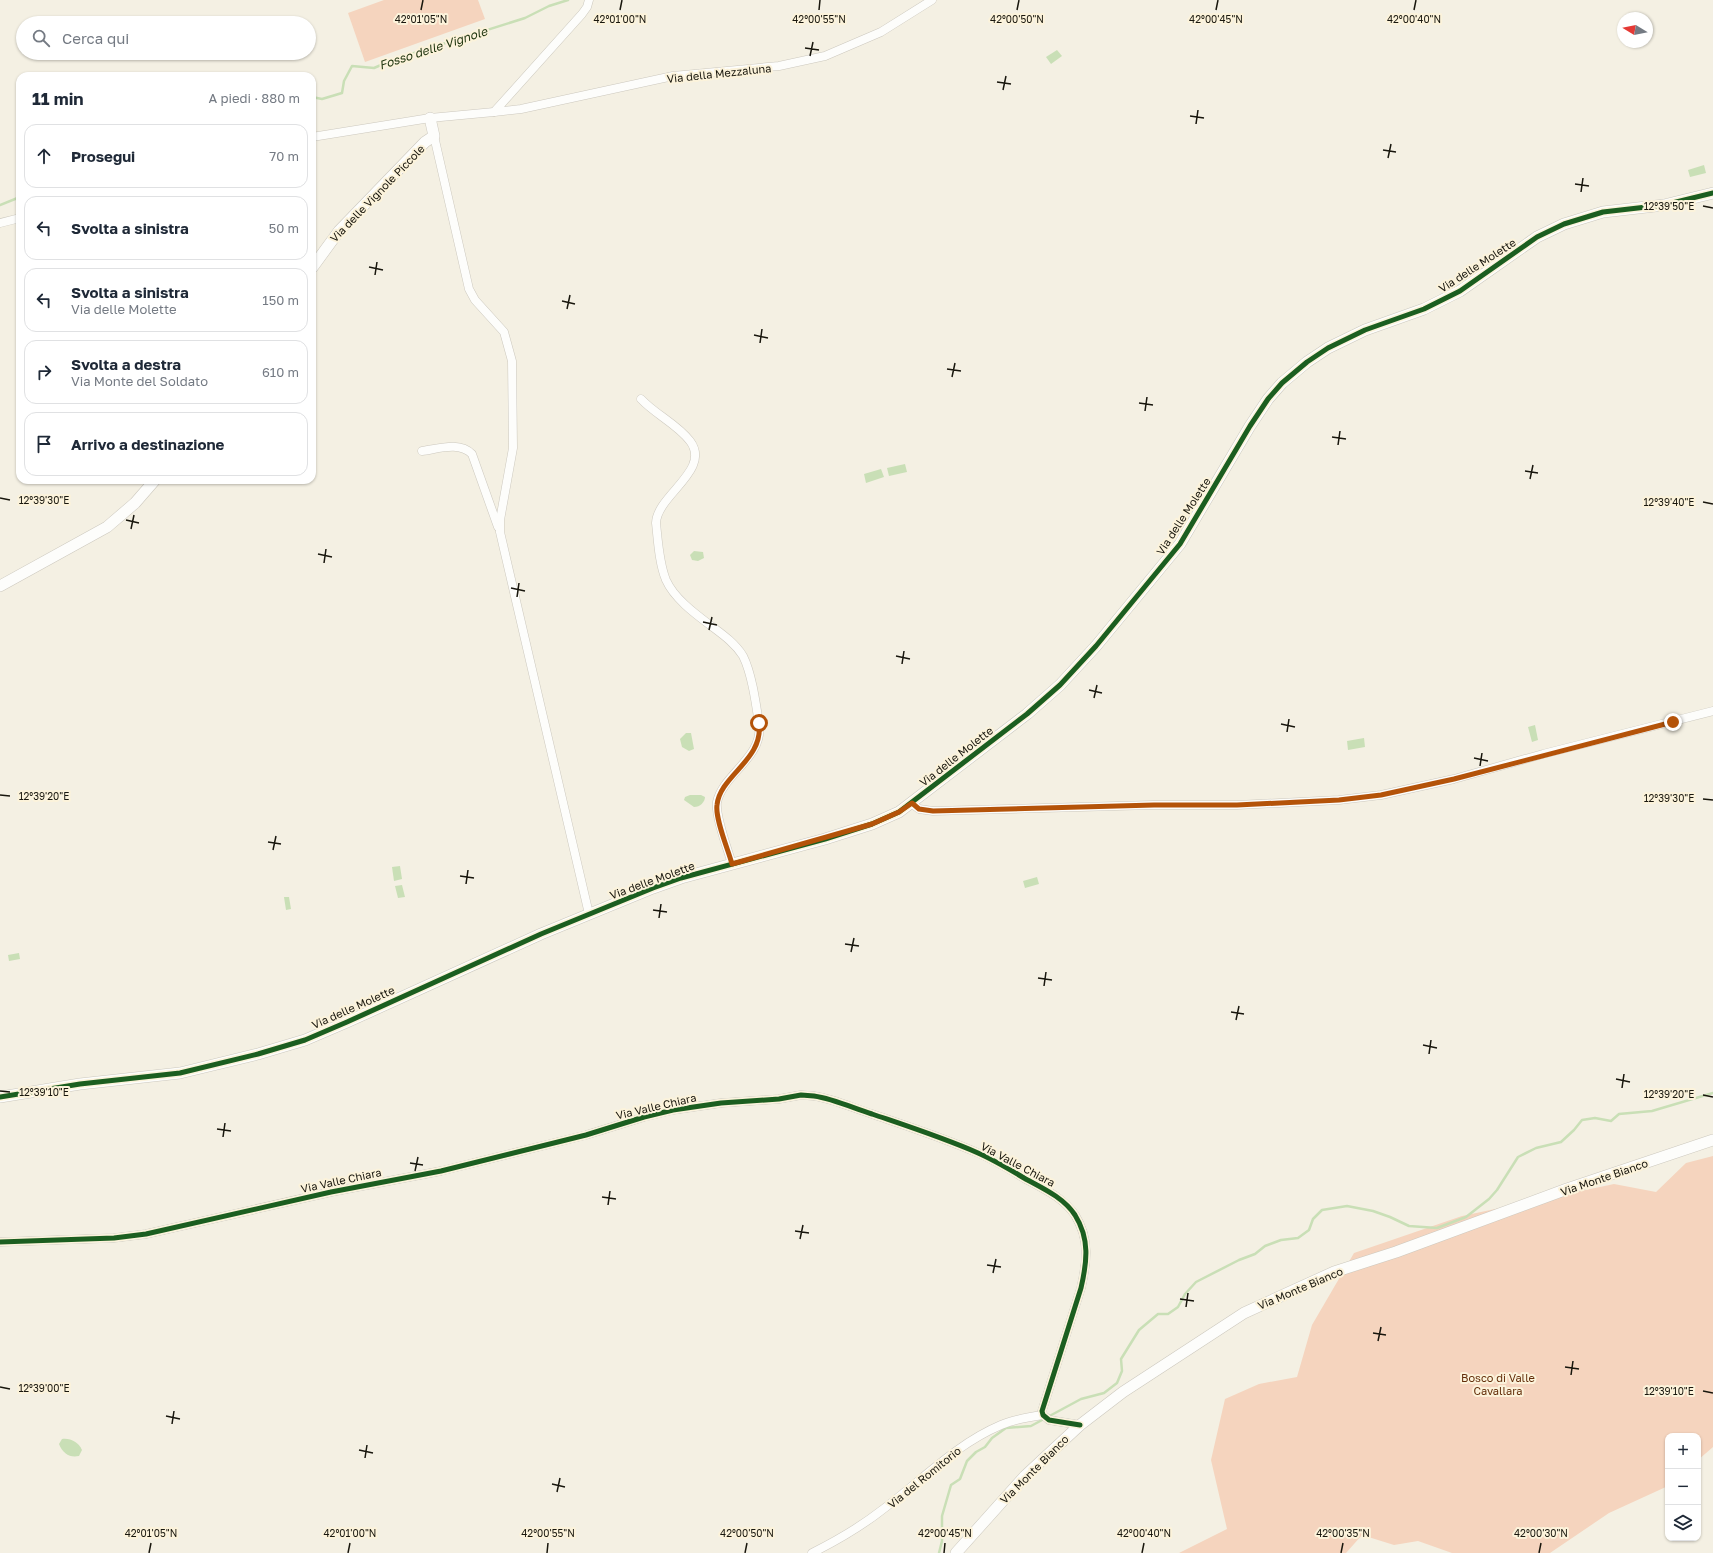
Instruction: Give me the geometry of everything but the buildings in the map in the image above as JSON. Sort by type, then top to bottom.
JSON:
[{"type":"street","points":[[494,112],[582,14],[587,7],[589,0]]},
{"type":"street","name":"Via della Mezzaluna","points":[[316,137],[425,119],[521,109],[673,76],[779,66],[825,56],[881,32],[932,0]]},
{"type":"street","name":"Via delle Vignole Piccole","points":[[316,263],[339,231],[426,142],[434,136],[425,119]]},
{"type":"street","points":[[434,136],[469,289],[475,300],[504,332],[512,360],[514,434],[512,455],[500,520],[501,540]]},
{"type":"street","name":"Via delle Molette","points":[[0,1097],[80,1084],[180,1073],[258,1054],[305,1040],[588,914],[667,883],[872,824],[899,812],[1027,714],[1060,685],[1096,646],[1180,544],[1250,426],[1268,399],[1282,383],[1308,362],[1328,348],[1365,330],[1424,309],[1460,291],[1537,238],[1564,224],[1603,212],[1664,204],[1713,193]]},
{"type":"street","points":[[0,223],[16,219]]},
{"type":"street","points":[[641,399],[652,411],[666,420],[687,438],[692,445],[694,454],[692,468],[661,507],[657,515],[656,523],[665,579],[682,601],[732,642],[740,652],[748,671],[759,723],[760,735],[757,745],[724,788],[717,802],[717,812],[732,864]]},
{"type":"street","points":[[422,452],[456,446],[466,449],[472,454],[488,496],[501,540],[588,914]]},
{"type":"street","points":[[0,586],[107,528],[135,504],[152,484]]},
{"type":"street","points":[[912,803],[919,809],[933,811],[1154,805],[1237,805],[1315,802],[1367,797],[1454,779],[1543,754],[1713,711]]},
{"type":"street","name":"Via Valle Chiara","points":[[0,1242],[114,1238],[146,1234],[331,1192],[441,1171],[586,1135],[644,1117],[673,1110],[721,1103],[779,1099],[801,1095],[814,1096],[898,1123],[978,1153],[1047,1190],[1072,1211],[1079,1222],[1085,1238],[1087,1251],[1086,1268],[1081,1288],[1042,1407],[1043,1415]]},
{"type":"street","name":"Via Monte Bianco","points":[[956,1553],[1025,1476],[1080,1425],[1123,1392],[1224,1325],[1268,1301],[1334,1272],[1396,1252],[1567,1189],[1713,1140]]},
{"type":"street","points":[[1043,1415],[1049,1420],[1080,1425]]},
{"type":"street","name":"Via del Romitorio","points":[[812,1553],[845,1537],[882,1511],[961,1447],[978,1436],[1011,1421],[1043,1415]]},
{"type":"green space","points":[[384,0],[478,0],[485,19],[365,62],[348,13]]},
{"type":"green space","name":"Bosco di Valle Cavallara","points":[[1713,1156],[1713,1447],[1701,1457],[1701,1433],[1665,1433],[1665,1487],[1609,1513],[1550,1553],[1452,1553],[1418,1541],[1394,1545],[1362,1535],[1346,1553],[1179,1553],[1227,1529],[1211,1460],[1225,1399],[1259,1384],[1297,1377],[1312,1325],[1354,1253],[1462,1216],[1614,1184],[1656,1192],[1686,1163]]},
{"type":"shaded area","points":[[1057,50],[1062,56],[1051,64],[1046,57]]},
{"type":"shaded area","points":[[1704,165],[1706,173],[1690,177],[1688,170]]},
{"type":"shaded area","points":[[905,464],[907,472],[889,476],[887,468]]},
{"type":"shaded area","points":[[881,469],[884,477],[866,483],[864,474]]},
{"type":"shaded area","points":[[694,551],[703,552],[704,558],[698,561],[692,560],[690,555]]},
{"type":"shaded area","points":[[1535,725],[1538,740],[1532,742],[1528,727]]},
{"type":"shaded area","points":[[686,733],[691,733],[694,749],[689,751],[682,747],[680,739]]},
{"type":"shaded area","points":[[1364,738],[1365,747],[1348,750],[1347,741]]},
{"type":"shaded area","points":[[690,795],[701,795],[705,797],[705,799],[700,805],[694,807],[684,800],[685,797]]},
{"type":"shaded area","points":[[400,866],[402,879],[394,881],[392,867]]},
{"type":"shaded area","points":[[1037,877],[1039,884],[1025,888],[1023,881]]},
{"type":"shaded area","points":[[402,885],[405,897],[398,898],[395,886]]},
{"type":"shaded area","points":[[284,897],[289,897],[291,909],[286,910]]},
{"type":"shaded area","points":[[19,953],[20,959],[9,961],[8,955]]},
{"type":"shaded area","points":[[62,1439],[74,1441],[78,1445],[82,1450],[79,1456],[70,1456],[65,1453],[59,1444]]},
{"type":"waterway","name":"Fosso delle Vignole","points":[[316,98],[322,99],[342,93],[344,81],[352,66],[374,68],[395,59],[525,18],[549,6],[568,0]]},
{"type":"waterway","name":"Fosso delle Vignole","points":[[0,205],[16,199]]},
{"type":"waterway","points":[[939,1553],[942,1541],[942,1516],[951,1485],[960,1479],[967,1461],[976,1452],[985,1447],[992,1438],[1006,1428],[1031,1426],[1081,1399],[1104,1393],[1117,1383],[1122,1371],[1121,1359],[1139,1330],[1158,1314],[1168,1314],[1178,1307],[1185,1294],[1196,1282],[1239,1260],[1255,1254],[1265,1246],[1281,1240],[1298,1238],[1309,1230],[1313,1219],[1322,1210],[1347,1206],[1373,1211],[1409,1226],[1437,1228],[1466,1217],[1489,1199],[1497,1190],[1518,1157],[1536,1148],[1561,1142],[1582,1120],[1595,1118],[1611,1121],[1619,1114],[1652,1111],[1713,1093]]},
{"type":"cycle path","points":[[0,1097],[80,1084],[180,1073],[258,1054],[305,1040],[541,934],[653,888],[681,878],[825,839],[872,824],[899,812],[1027,714],[1060,685],[1096,646],[1180,544],[1250,426],[1268,399],[1282,383],[1307,362],[1328,348],[1365,330],[1424,309],[1460,291],[1537,237],[1564,224],[1603,212],[1664,205],[1713,193]]},
{"type":"cycle path","points":[[0,1242],[114,1238],[146,1234],[331,1192],[441,1171],[586,1135],[644,1117],[673,1110],[721,1103],[779,1099],[801,1095],[821,1097],[952,1142],[978,1153],[1052,1194],[1064,1203],[1075,1215],[1080,1224],[1085,1242],[1085,1269],[1081,1288],[1042,1411],[1043,1415],[1049,1420],[1080,1425]]},
{"type":"route","points":[[759,723],[760,735],[757,745],[724,788],[717,802],[717,812],[732,864],[825,839],[872,824],[899,812],[912,803],[916,808],[933,811],[1154,805],[1237,805],[1339,800],[1381,795],[1454,779],[1543,754],[1673,722]]}]
